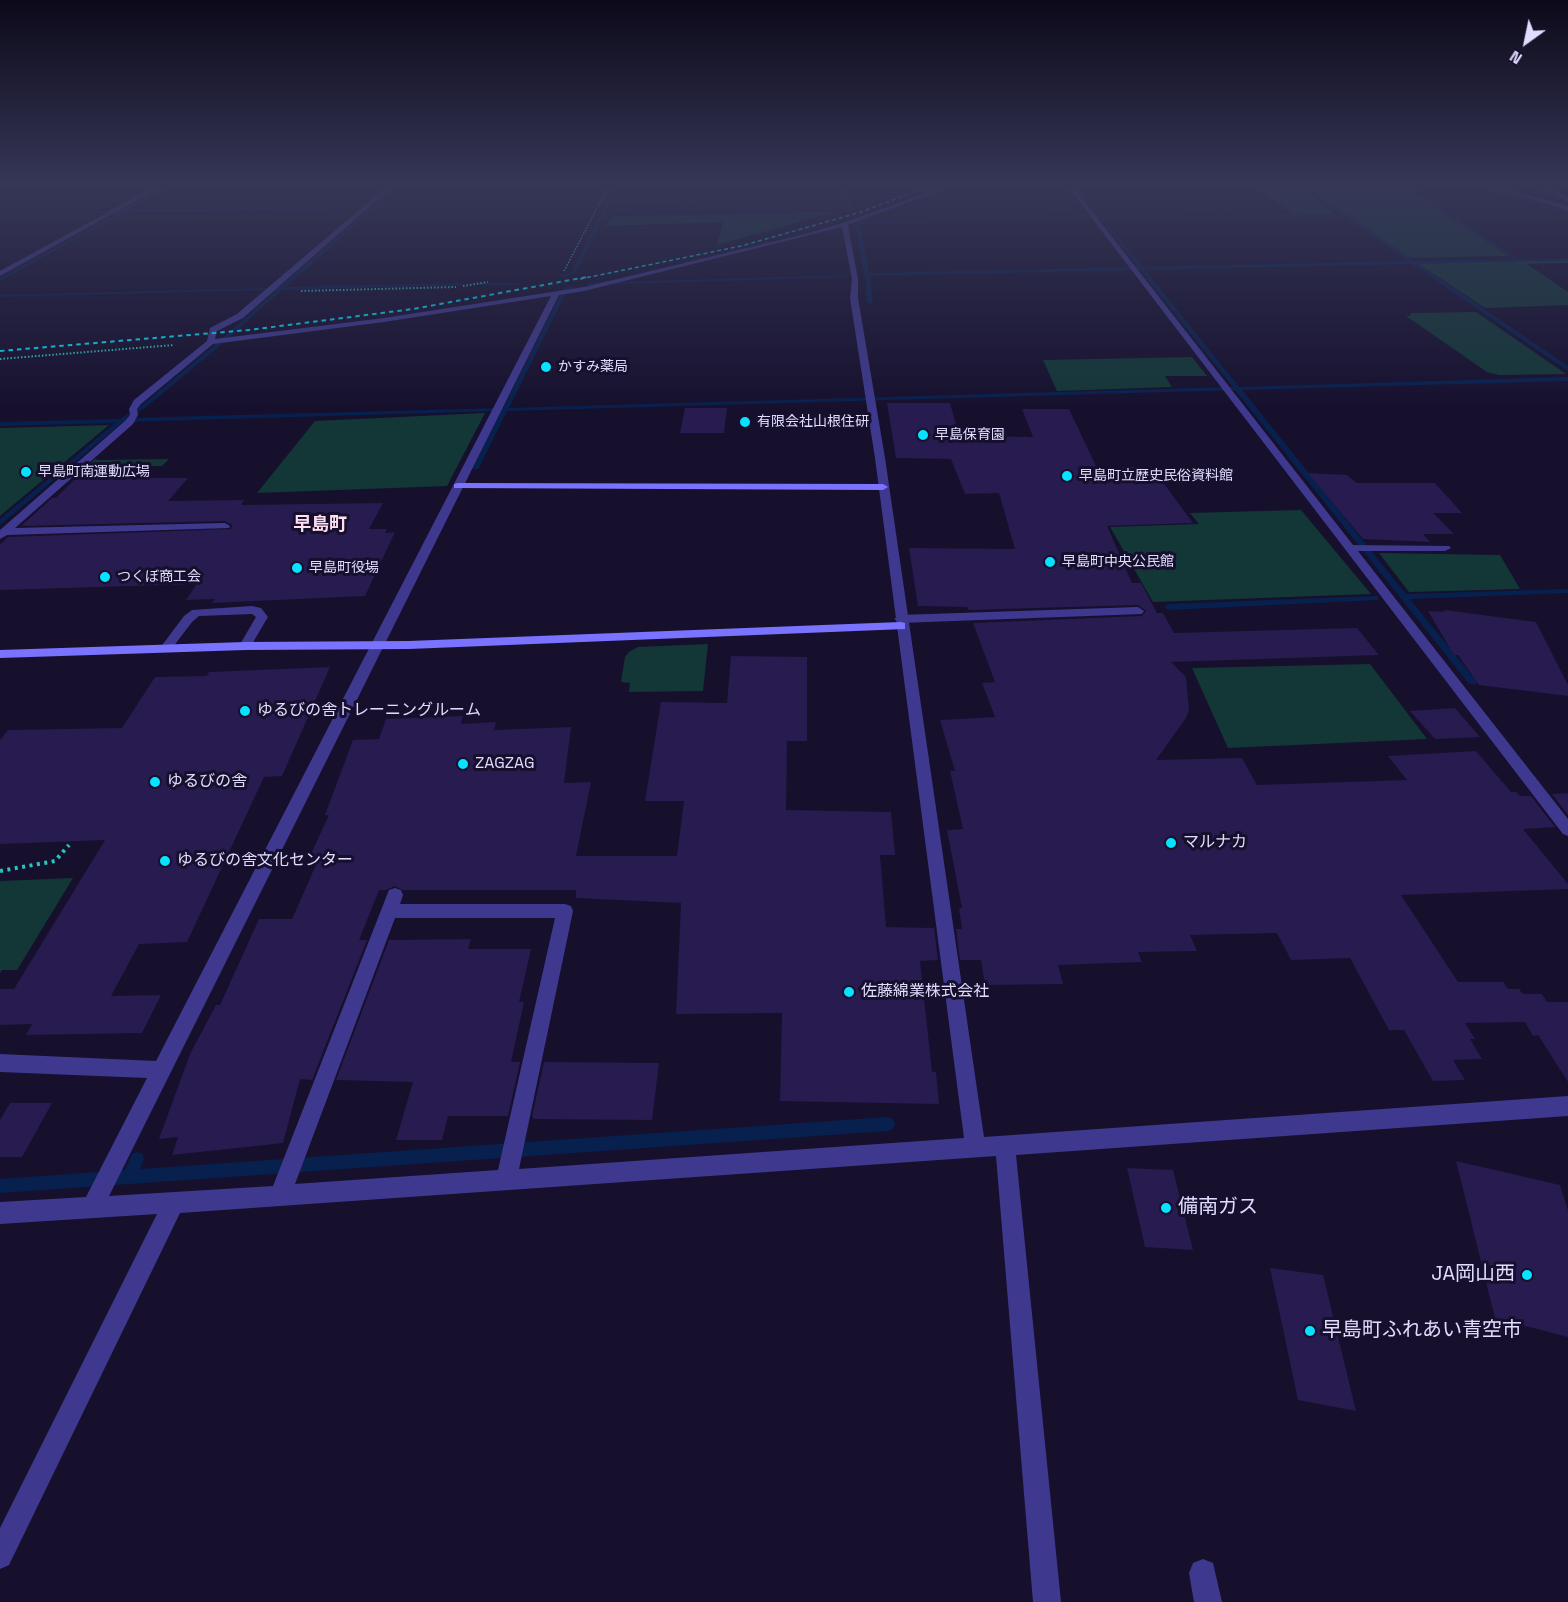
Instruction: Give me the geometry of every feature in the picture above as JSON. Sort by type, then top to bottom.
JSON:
[{"type":"street","points":[[0,274],[23,262]]},
{"type":"street","points":[[214,341],[213,330],[240,316],[303,262]]},
{"type":"street","points":[[2,534],[133,416],[137,402],[214,341],[384,320],[561,293],[702,262]]},
{"type":"street","points":[[852,262],[855,279],[854,298],[884,487],[975,1147]]},
{"type":"street","points":[[1128,262],[1226,388],[1361,548],[1568,830]]},
{"type":"street","points":[[96,1201],[496,409],[561,293]]},
{"type":"street","points":[[458,486],[884,487]]},
{"type":"street","points":[[2,534],[225,526]]},
{"type":"street","points":[[1361,548],[1445,548]]},
{"type":"street","points":[[166,648],[196,613],[202,611],[258,611],[262,617],[245,646]]},
{"type":"street","points":[[0,654],[245,646],[376,645],[1138,611]]},
{"type":"street","points":[[283,1189],[392,903],[565,910],[507,1174]]},
{"type":"street","points":[[0,1064],[162,1070]]},
{"type":"street","points":[[0,1213],[96,1201],[174,1203],[283,1189],[975,1147],[1568,1106]]},
{"type":"street","points":[[1005,1145],[1047,1602]]},
{"type":"street","points":[[0,1556],[174,1203]]},
{"type":"street","points":[[1203,1573],[1208,1602]]},
{"type":"path","points":[[560,273],[567,268],[570,262]]},
{"type":"path","points":[[293,291],[448,288],[497,282]]},
{"type":"path","points":[[0,359],[214,341]]},
{"type":"path","points":[[0,871],[55,861],[69,845]]},
{"type":"green space","points":[[1568,262],[1527,264],[1568,292],[1568,305],[1485,308],[1417,263]]},
{"type":"green space","points":[[1476,312],[1566,374],[1499,375],[1487,372],[1406,316],[1410,316],[1411,313]]},
{"type":"green space","points":[[1192,357],[1207,376],[1165,376],[1172,387],[1057,391],[1043,360]]},
{"type":"green space","points":[[485,413],[447,486],[257,493],[315,421]]},
{"type":"green space","name":"早島町南運動広場","points":[[109,425],[0,516],[0,428]]},
{"type":"green space","points":[[95,459],[169,459],[162,466],[87,466]]},
{"type":"green space","points":[[1301,510],[1371,594],[1153,602],[1110,527],[1199,524],[1190,513]]},
{"type":"green space","points":[[1379,553],[1500,555],[1520,589],[1409,592]]},
{"type":"green space","points":[[708,644],[703,691],[629,692],[630,683],[621,682],[625,657],[638,647]]},
{"type":"green space","points":[[1370,664],[1427,739],[1228,748],[1192,668]]},
{"type":"green space","points":[[73,878],[17,970],[2,970],[0,973],[0,881]]},
{"type":"building","points":[[887,403],[950,403],[959,436],[1033,437],[1022,409],[1069,409],[1097,468],[1151,466],[1193,523],[1107,526],[1132,583],[1141,583],[1157,613],[1163,613],[1174,633],[1357,628],[1379,655],[1171,662],[1186,677],[1189,710],[1186,718],[1156,760],[1242,758],[1257,785],[1407,780],[1388,756],[1476,751],[1511,792],[1516,792],[1520,796],[1531,796],[1555,827],[1523,829],[1568,884],[1568,889],[1401,895],[1458,982],[1503,982],[1508,989],[1519,989],[1523,994],[1542,994],[1547,1002],[1568,1002],[1568,1082],[1538,1035],[1533,1036],[1525,1022],[1465,1023],[1475,1039],[1470,1039],[1482,1059],[1453,1060],[1465,1080],[1433,1081],[1404,1030],[1389,1030],[1350,958],[1291,960],[1277,933],[1190,935],[1197,951],[1138,952],[1142,962],[1058,965],[1063,984],[985,985],[981,960],[960,960],[956,929],[962,929],[959,908],[962,908],[947,830],[963,829],[950,771],[955,771],[940,720],[995,717],[982,683],[995,682],[973,623],[1142,616],[1146,611],[1138,605],[969,610],[967,607],[918,606],[909,548],[1015,549],[999,493],[965,494],[951,459],[896,458]]},
{"type":"building","points":[[685,408],[727,408],[724,433],[680,433]]},
{"type":"building","points":[[1308,473],[1347,475],[1357,483],[1435,483],[1462,513],[1433,513],[1454,534],[1423,534],[1430,542],[1363,539]]},
{"type":"building","points":[[131,474],[127,478],[188,478],[168,501],[244,500],[241,505],[383,503],[369,529],[387,529],[385,533],[395,532],[365,596],[212,603],[215,599],[186,600],[197,584],[0,590],[0,545],[8,537],[231,529],[232,525],[225,521],[21,526],[52,498],[56,498],[79,475]]},
{"type":"building","points":[[1444,610],[1536,622],[1568,685],[1568,696],[1479,685],[1458,655],[1454,655],[1428,611],[1445,612]]},
{"type":"building","points":[[731,656],[807,657],[807,741],[787,741],[786,810],[891,812],[895,855],[880,855],[886,927],[934,928],[938,960],[920,961],[932,1072],[936,1072],[939,1104],[780,1101],[782,1013],[676,1014],[681,903],[576,898],[576,890],[403,890],[394,886],[387,890],[379,890],[359,940],[367,940],[312,1080],[300,1079],[283,1143],[172,1155],[178,1137],[159,1139],[190,1054],[216,1005],[220,1005],[259,919],[292,919],[320,856],[310,856],[329,815],[325,815],[353,740],[379,739],[386,719],[463,716],[461,724],[496,722],[494,730],[571,727],[564,783],[591,782],[576,856],[677,856],[684,801],[645,801],[661,702],[727,703]]},
{"type":"building","points":[[330,667],[282,776],[264,777],[187,942],[139,944],[111,996],[161,995],[142,1033],[26,1035],[32,1024],[0,1025],[0,989],[14,989],[105,840],[0,844],[0,740],[8,730],[122,728],[155,677],[207,676],[209,672]]},
{"type":"building","points":[[1455,708],[1480,737],[1435,739],[1410,711]]},
{"type":"building","points":[[1568,793],[1568,815],[1552,794]]},
{"type":"building","points":[[471,939],[468,949],[531,949],[519,1002],[524,1002],[511,1062],[520,1062],[508,1116],[448,1116],[442,1140],[396,1140],[413,1082],[336,1080],[389,940]]},
{"type":"building","points":[[544,1062],[659,1063],[652,1120],[534,1119],[532,1116]]},
{"type":"building","points":[[10,1103],[52,1103],[22,1157],[0,1157],[0,1120]]},
{"type":"building","points":[[1456,1161],[1560,1185],[1568,1211],[1568,1337],[1495,1318]]},
{"type":"building","points":[[1127,1168],[1173,1170],[1193,1250],[1145,1247]]},
{"type":"building","points":[[1270,1268],[1323,1275],[1356,1411],[1298,1400]]},
{"type":"waterway","points":[[0,280],[33,262]]},
{"type":"waterway","points":[[281,289],[312,262]]},
{"type":"waterway","points":[[563,276],[573,274],[579,262]]},
{"type":"waterway","points":[[865,262],[867,275]]},
{"type":"waterway","points":[[1136,262],[1141,269]]},
{"type":"waterway","points":[[1413,263],[1447,262]]},
{"type":"waterway","points":[[1141,269],[1413,263]]},
{"type":"waterway","points":[[1413,263],[1568,369]]},
{"type":"waterway","points":[[867,275],[1141,269]]},
{"type":"waterway","points":[[1141,269],[1237,388]]},
{"type":"waterway","points":[[867,275],[870,302]]},
{"type":"waterway","points":[[588,284],[845,276]]},
{"type":"waterway","points":[[281,289],[463,284]]},
{"type":"waterway","points":[[479,284],[518,284]]},
{"type":"waterway","points":[[505,409],[566,288],[573,287]]},
{"type":"waterway","points":[[0,296],[265,289]]},
{"type":"waterway","points":[[121,421],[143,407],[281,289]]},
{"type":"waterway","points":[[1237,388],[1568,379]]},
{"type":"waterway","points":[[505,409],[1237,388]]},
{"type":"waterway","points":[[1237,388],[1404,597]]},
{"type":"waterway","points":[[121,421],[505,409]]},
{"type":"waterway","points":[[476,468],[505,409]]},
{"type":"waterway","points":[[0,424],[121,421]]},
{"type":"waterway","points":[[0,523],[121,421]]},
{"type":"waterway","points":[[1404,597],[1568,591]]},
{"type":"waterway","points":[[1404,597],[1472,682]]},
{"type":"waterway","points":[[1168,607],[1375,598]]},
{"type":"waterway","points":[[129,1177],[888,1124]]},
{"type":"waterway","points":[[129,1177],[137,1159]]},
{"type":"waterway","points":[[0,1186],[129,1177]]},
{"type":"railway","points":[[580,279],[664,262]]},
{"type":"railway","points":[[0,351],[249,330],[413,309],[587,277]]},
{"type":"place","name":"かすみ薬局","points":[[546,367]]},
{"type":"place","name":"有限会社山根住研","points":[[745,422]]},
{"type":"place","name":"早島保育園","points":[[923,435]]},
{"type":"place","name":"早島町南運動広場","points":[[26,472]]},
{"type":"place","name":"早島町立歴史民俗資料館","points":[[1067,476]]},
{"type":"place","name":"早島町中央公民館","points":[[1050,562]]},
{"type":"place","name":"早島町役場","points":[[297,568]]},
{"type":"place","name":"つくぼ商工会","points":[[105,577]]},
{"type":"place","name":"ゆるびの舎トレーニングルーム","points":[[245,711]]},
{"type":"place","name":"ZAGZAG","points":[[463,764]]},
{"type":"place","name":"ゆるびの舎","points":[[155,782]]},
{"type":"place","name":"マルナカ","points":[[1171,843]]},
{"type":"place","name":"ゆるびの舎文化センター","points":[[165,861]]},
{"type":"place","name":"佐藤綿業株式会社","points":[[849,992]]},
{"type":"place","name":"備南ガス","points":[[1166,1208]]},
{"type":"place","name":"JA岡山西","points":[[1527,1275]]},
{"type":"place","name":"早島町ふれあい青空市","points":[[1310,1331]]},
{"type":"district","name":"早島町","points":[[320,525]]}]
